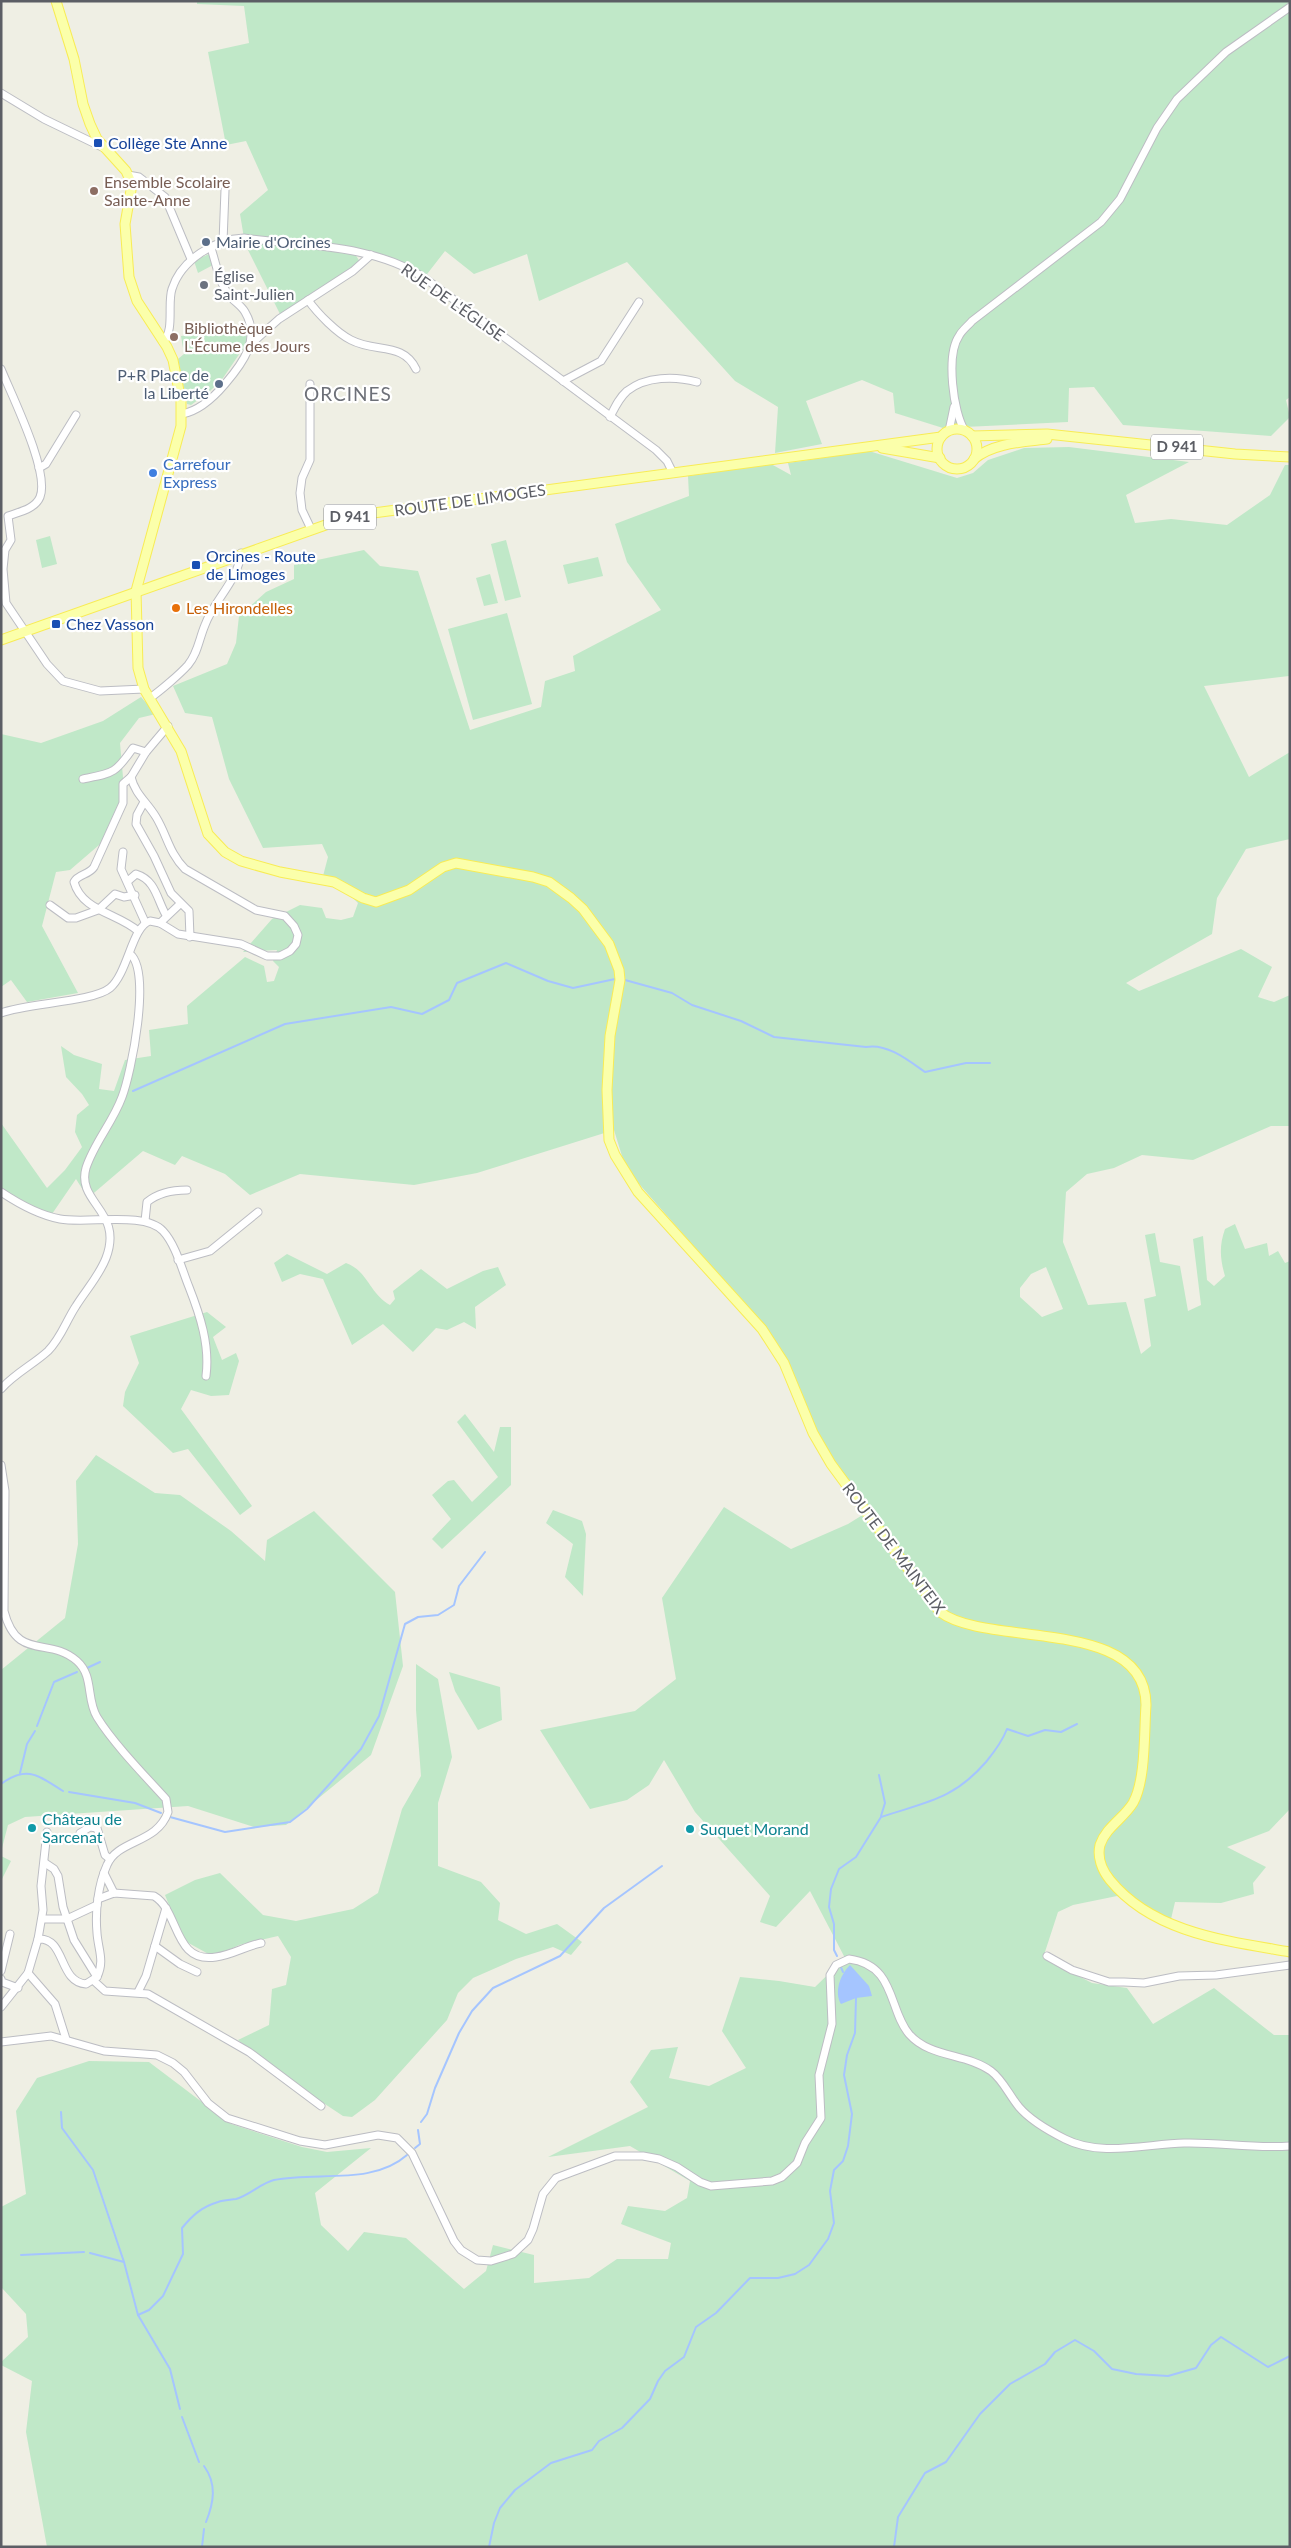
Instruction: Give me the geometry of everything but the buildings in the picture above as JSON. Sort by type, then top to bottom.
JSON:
[{"type":"main road","points":[[56,1],[74,59],[85,112],[94,135],[128,175],[130,190],[125,237],[129,277],[134,295],[173,360],[182,414],[136,591],[138,668],[144,689],[168,726]]},
{"type":"main road","points":[[949,431],[969,433],[977,447],[974,459],[969,464],[956,468],[944,464],[937,447],[941,437],[949,431]]},
{"type":"main road","name":"D 941","points":[[969,433],[1065,435],[1234,454],[1290,457]]},
{"type":"main road","name":"D 941","points":[[974,459],[980,454],[1011,444],[1065,435]]},
{"type":"main road","name":"ROUTE DE LIMOGES","points":[[1,640],[311,529],[366,514],[867,445],[941,437]]},
{"type":"main road","name":"ROUTE DE LIMOGES","points":[[867,445],[940,458]]},
{"type":"main road","name":"ROUTE DE MAINTEIX","points":[[168,726],[181,751],[208,834],[225,852],[242,861],[280,872],[334,882],[363,898],[376,902],[409,890],[443,866],[467,864],[549,882],[583,909],[609,944],[619,975],[610,1036],[607,1090],[609,1140],[622,1169],[638,1192],[762,1329],[776,1347],[812,1433],[831,1464],[940,1612],[959,1623],[1058,1637],[1085,1645],[1112,1654],[1126,1662],[1140,1674],[1146,1693],[1146,1705],[1137,1793],[1128,1810],[1108,1830],[1099,1851],[1103,1868],[1115,1886],[1130,1900],[1168,1924],[1290,1952]]},
{"type":"street","points":[[969,433],[960,422],[955,404],[953,355],[958,336],[972,321],[1101,222],[1120,199],[1157,128],[1177,99],[1226,52],[1290,7]]},
{"type":"street","points":[[1,93],[44,119],[104,148]]},
{"type":"street","points":[[128,175],[139,177],[165,197],[191,259],[172,288],[168,333],[163,342]]},
{"type":"street","points":[[223,242],[225,190]]},
{"type":"street","name":"RUE DE L'ÉGLISE","points":[[191,259],[223,242],[244,238],[371,254],[386,258],[421,276],[656,450],[667,461],[673,473]]},
{"type":"street","points":[[182,414],[191,412],[217,393],[248,353],[251,344],[250,324],[245,312],[224,288],[211,248]]},
{"type":"street","points":[[251,344],[279,319],[353,271],[371,254]]},
{"type":"street","points":[[308,300],[346,338],[375,348],[401,352],[410,357],[416,369]]},
{"type":"street","points":[[563,381],[602,361],[639,302]]},
{"type":"street","points":[[1,370],[39,468],[42,483],[40,496],[29,508],[8,516],[11,540],[3,548],[3,584],[6,603],[47,664],[63,681],[100,691],[144,689]]},
{"type":"street","points":[[610,417],[618,400],[629,390],[667,377],[682,378],[696,382]]},
{"type":"street","points":[[310,384],[310,460],[300,493],[302,510],[311,529]]},
{"type":"street","points":[[949,431],[955,404]]},
{"type":"street","points":[[39,468],[46,464],[76,415]]},
{"type":"street","points":[[150,698],[187,666],[195,654],[211,612],[226,586],[236,575],[241,554]]},
{"type":"street","points":[[138,931],[126,921],[103,910],[98,910],[80,896],[74,882],[90,872],[94,867],[122,803],[123,784],[131,777],[146,752],[168,726]]},
{"type":"street","points":[[82,779],[113,772],[120,767],[133,748],[146,752]]},
{"type":"street","points":[[131,777],[138,796],[155,815],[167,845],[176,860],[185,869],[256,910],[285,916],[294,926],[298,935],[296,944],[290,951],[280,956],[267,956],[241,944],[190,937],[178,934],[160,923],[145,922]]},
{"type":"street","points":[[144,802],[137,815],[136,824],[154,856],[171,893],[188,911],[190,937]]},
{"type":"street","points":[[123,852],[121,869],[145,922]]},
{"type":"street","points":[[128,881],[136,874],[146,878],[156,891],[158,900],[166,915]]},
{"type":"street","points":[[50,905],[68,918],[76,918],[98,910],[115,894],[124,897],[134,895]]},
{"type":"street","points":[[160,923],[166,915],[180,904]]},
{"type":"street","points":[[1,1013],[24,1006],[105,992],[117,980],[130,954],[138,931],[145,922]]},
{"type":"street","points":[[1,1389],[49,1349],[63,1332],[75,1308],[107,1257],[111,1236],[107,1219],[90,1196],[85,1179],[92,1155],[119,1104],[128,1077],[140,988],[138,968],[130,954]]},
{"type":"street","points":[[144,1221],[147,1202],[152,1198],[176,1190],[187,1190]]},
{"type":"street","points":[[1,1192],[22,1205],[54,1218],[92,1222],[107,1219],[144,1221],[163,1231],[178,1260],[195,1304],[207,1346],[206,1376]]},
{"type":"street","points":[[178,1260],[210,1251],[258,1212]]},
{"type":"street","points":[[1,1465],[5,1491],[4,1611],[7,1624],[12,1633],[26,1643],[67,1653],[78,1662],[88,1680],[91,1701],[98,1719],[166,1800],[168,1805],[165,1821],[159,1828],[113,1855],[110,1859],[104,1874],[98,1902],[97,1935],[102,1962],[95,1979]]},
{"type":"street","points":[[80,1833],[90,1827],[97,1828],[104,1855],[110,1859]]},
{"type":"street","points":[[1,2007],[28,1973],[38,1939],[42,1920],[41,1886],[47,1832]]},
{"type":"street","points":[[45,1863],[49,1864],[58,1876],[63,1907],[80,1952],[95,1979],[105,1991],[148,1994],[249,2052],[321,2106]]},
{"type":"street","points":[[104,1874],[114,1893]]},
{"type":"street","points":[[42,1920],[67,1919],[114,1893],[154,1896],[166,1908],[183,1944],[198,1955],[214,1958],[261,1943]]},
{"type":"street","points":[[138,1992],[155,1946],[159,1926],[166,1908]]},
{"type":"street","points":[[1,1971],[10,1934]]},
{"type":"street","points":[[38,1939],[44,1938],[51,1942],[60,1954],[66,1972],[73,1980],[79,1983],[95,1979]]},
{"type":"street","points":[[155,1946],[180,1964],[198,1972]]},
{"type":"street","points":[[1047,1956],[1072,1970],[1109,1982],[1144,1983],[1178,1976],[1216,1975],[1290,1965]]},
{"type":"street","points":[[1,2042],[51,2036],[104,2051],[145,2053],[165,2058],[184,2072],[204,2099],[222,2114],[300,2141],[325,2144],[378,2135],[397,2138],[412,2152],[454,2241],[470,2257],[484,2262],[503,2259],[522,2248],[533,2229],[543,2194],[556,2178],[601,2159],[628,2155],[659,2159],[677,2167],[700,2182],[711,2186],[772,2181],[791,2171],[821,2118],[819,2075],[832,2024],[830,1976],[836,1964],[850,1958],[866,1964],[882,1977],[894,1997],[901,2020],[915,2040],[923,2046],[964,2058],[990,2071],[1000,2079],[1025,2113],[1065,2139],[1078,2145],[1104,2147],[1185,2143],[1254,2147],[1290,2146]]},
{"type":"street","points":[[28,1973],[55,2004],[66,2039]]},
{"type":"street","points":[[1,1980],[18,1988]]},
{"type":"green space","points":[[197,1],[1290,1],[1290,397],[1286,400],[1290,417],[1271,436],[1123,425],[1094,387],[1069,388],[1068,422],[943,428],[895,413],[893,393],[862,380],[806,401],[822,444],[775,453],[778,407],[735,381],[627,262],[539,301],[527,254],[474,274],[445,251],[424,278],[386,258],[244,238],[240,214],[268,190],[246,141],[226,145],[208,52],[249,43],[244,6],[197,4]]},
{"type":"green space","points":[[264,242],[355,254],[360,262],[353,269],[280,314],[248,250]]},
{"type":"green space","points":[[209,254],[213,265],[198,273],[194,261]]},
{"type":"green space","points":[[247,327],[246,352],[242,350],[223,378],[209,392],[191,405],[187,404],[178,359],[184,354],[181,336]]},
{"type":"green space","points":[[1069,447],[1189,462],[1126,495],[1135,523],[1171,519],[1227,525],[1270,495],[1285,465],[1290,465],[1289,676],[1204,686],[1249,777],[1290,752],[1290,839],[1246,849],[1217,898],[1212,934],[1126,983],[1139,991],[1241,949],[1272,967],[1258,997],[1274,1002],[1290,995],[1290,1126],[1271,1126],[1193,1160],[1142,1155],[1114,1168],[1087,1174],[1066,1192],[1063,1242],[1088,1305],[1126,1302],[1141,1354],[1151,1346],[1144,1299],[1156,1296],[1145,1235],[1155,1233],[1160,1262],[1180,1266],[1188,1311],[1201,1305],[1193,1239],[1203,1236],[1207,1280],[1214,1286],[1225,1276],[1221,1252],[1225,1229],[1235,1224],[1245,1249],[1267,1243],[1269,1256],[1278,1251],[1285,1263],[1290,1261],[1290,1816],[1289,1810],[1269,1831],[1227,1847],[1266,1867],[1253,1883],[1254,1894],[1221,1903],[1175,1902],[1171,1919],[1117,1896],[1073,1905],[1058,1912],[1043,1958],[1092,1983],[1127,1988],[1153,2024],[1214,1988],[1274,2035],[1290,2035],[1290,2547],[47,2547],[26,2432],[32,2381],[1,2365],[1,2362],[28,2337],[26,2314],[1,2287],[1,2207],[26,2194],[16,2111],[37,2078],[89,2061],[149,2062],[231,2124],[302,2147],[327,2152],[371,2148],[315,2193],[321,2225],[348,2251],[364,2232],[406,2238],[464,2289],[486,2271],[493,2245],[534,2255],[534,2283],[589,2278],[617,2259],[668,2259],[671,2243],[621,2224],[628,2206],[665,2211],[687,2198],[690,2181],[630,2146],[548,2157],[648,2107],[630,2082],[651,2050],[678,2047],[669,2078],[709,2086],[746,2068],[722,2031],[740,1977],[815,1987],[845,1958],[810,1891],[776,1927],[760,1922],[770,1896],[695,1812],[664,1760],[649,1785],[627,1800],[590,1809],[540,1730],[635,1711],[676,1679],[662,1598],[724,1507],[791,1549],[848,1524],[869,1511],[837,1467],[755,1316],[626,1169],[614,1130],[477,1173],[414,1185],[300,1174],[250,1195],[225,1174],[182,1156],[175,1165],[143,1151],[88,1198],[76,1179],[52,1214],[21,1202],[1,1190],[1,1123],[47,1188],[65,1170],[82,1147],[75,1132],[77,1115],[89,1105],[82,1094],[66,1077],[61,1046],[74,1055],[102,1064],[99,1089],[114,1091],[125,1060],[151,1056],[149,1030],[188,1024],[187,1006],[245,957],[264,966],[267,982],[274,981],[279,967],[273,961],[277,950],[243,952],[272,919],[300,905],[322,908],[326,918],[341,920],[353,917],[358,903],[345,890],[323,876],[328,857],[322,844],[263,848],[229,779],[212,717],[185,713],[173,686],[227,664],[236,643],[239,616],[266,592],[294,579],[294,565],[364,550],[380,566],[418,571],[470,730],[541,707],[545,681],[575,671],[573,656],[661,610],[627,562],[615,524],[689,496],[688,476],[771,464],[791,475],[788,463],[869,451],[957,478],[973,473],[988,460],[1024,448]],"holes":[[[1046,1267],[1063,1309],[1042,1317],[1020,1297],[1020,1288],[1031,1274]]]},
{"type":"green space","points":[[50,536],[57,564],[42,568],[36,540]]},
{"type":"green space","points":[[506,540],[521,597],[505,601],[491,544]]},
{"type":"green space","points":[[598,557],[603,576],[568,584],[563,565]]},
{"type":"green space","points":[[490,574],[498,603],[484,606],[476,578]]},
{"type":"green space","points":[[507,613],[532,704],[473,720],[448,629]]},
{"type":"green space","points":[[141,697],[156,714],[139,718],[120,743],[125,800],[106,839],[70,870],[56,872],[42,926],[78,993],[27,1002],[11,980],[1,987],[1,734],[41,743],[103,721]]},
{"type":"green space","points":[[287,1254],[327,1274],[346,1263],[359,1271],[377,1294],[390,1305],[395,1299],[393,1291],[421,1269],[447,1289],[483,1271],[498,1267],[506,1285],[475,1307],[476,1329],[464,1322],[447,1330],[436,1328],[413,1352],[383,1324],[352,1345],[323,1279],[300,1274],[282,1282],[274,1263]]},
{"type":"green space","points":[[207,1312],[226,1327],[213,1337],[222,1360],[236,1353],[239,1361],[229,1395],[211,1396],[191,1390],[181,1409],[252,1506],[240,1515],[188,1449],[173,1453],[123,1406],[125,1392],[139,1363],[130,1336]]},
{"type":"green space","points":[[465,1414],[494,1452],[500,1427],[511,1427],[511,1485],[442,1549],[432,1539],[451,1519],[432,1495],[448,1481],[454,1480],[472,1502],[498,1477],[457,1422]]},
{"type":"green space","points":[[96,1455],[155,1493],[180,1495],[231,1531],[265,1561],[267,1540],[314,1511],[395,1592],[403,1666],[371,1755],[286,1825],[254,1827],[188,1806],[25,1817],[8,1825],[1,1852],[1,1670],[65,1618],[78,1544],[76,1481]]},
{"type":"green space","points":[[553,1510],[582,1521],[586,1534],[583,1596],[565,1577],[573,1544],[546,1523]]},
{"type":"green space","points":[[416,1664],[438,1679],[452,1757],[438,1803],[438,1866],[481,1882],[500,1903],[498,1920],[526,1934],[557,1924],[582,1942],[571,1955],[553,1947],[516,1959],[473,1978],[458,1993],[447,2020],[375,2100],[352,2117],[343,2116],[275,2071],[238,2040],[269,2025],[272,1989],[286,1985],[291,1957],[278,1936],[239,1945],[214,1957],[183,1940],[165,1895],[195,1880],[220,1873],[263,1915],[296,1921],[353,1909],[378,1893],[402,1809],[421,1776],[416,1710]]},
{"type":"green space","points":[[449,1672],[500,1687],[502,1720],[478,1730],[455,1691]]},
{"type":"green space","points":[[1,1856],[11,1861],[1,1881]]},
{"type":"water","points":[[850,1965],[869,1986],[872,1996],[856,1998],[841,2004],[838,1994],[839,1984],[843,1974]]},
{"type":"waterway","points":[[133,1091],[285,1024],[391,1007],[422,1014],[449,1000],[457,983],[506,963],[548,981],[573,988],[615,979]]},
{"type":"waterway","points":[[625,980],[672,993],[692,1005],[741,1021],[774,1037],[866,1047],[874,1046],[897,1054],[925,1072],[966,1063],[990,1063]]},
{"type":"waterway","points":[[170,1817],[225,1832],[290,1822],[307,1809],[361,1749],[379,1716],[405,1624],[418,1617],[438,1615],[454,1605],[459,1586],[485,1552]]},
{"type":"waterway","points":[[87,1668],[100,1662]]},
{"type":"waterway","points":[[37,1726],[54,1682],[77,1672]]},
{"type":"waterway","points":[[837,1956],[834,1950],[834,1924],[829,1907],[831,1889],[839,1869],[856,1857],[881,1817],[938,1798],[962,1785],[989,1758],[1001,1742],[1007,1729],[1028,1736],[1045,1730],[1061,1732],[1077,1724]]},
{"type":"waterway","points":[[20,1773],[27,1744],[35,1731]]},
{"type":"waterway","points":[[1,1784],[10,1778],[26,1774],[40,1777],[63,1791]]},
{"type":"waterway","points":[[879,1775],[885,1803],[881,1816]]},
{"type":"waterway","points":[[69,1792],[135,1803],[161,1813]]},
{"type":"waterway","points":[[421,2122],[427,2114],[435,2088],[459,2033],[472,2011],[493,1988],[560,1956],[604,1908],[662,1866]]},
{"type":"waterway","points":[[840,1965],[843,1972]]},
{"type":"waterway","points":[[489,2547],[494,2523],[500,2508],[515,2490],[551,2463],[592,2450],[599,2441],[622,2428],[650,2399],[665,2371],[684,2357],[696,2327],[716,2313],[750,2278],[778,2278],[795,2274],[809,2265],[828,2239],[834,2223],[830,2191],[834,2170],[843,2161],[848,2146],[852,2114],[844,2075],[847,2055],[855,2033],[856,1998]]},
{"type":"waterway","points":[[61,2112],[62,2128],[93,2170],[124,2262],[138,2315],[170,2369],[180,2409]]},
{"type":"waterway","points":[[415,2148],[420,2144],[418,2130]]},
{"type":"waterway","points":[[138,2315],[149,2310],[163,2296],[183,2254],[182,2228],[202,2209],[218,2202],[241,2197],[274,2180],[343,2176],[377,2171],[393,2165],[407,2155]]},
{"type":"waterway","points":[[21,2255],[84,2252]]},
{"type":"waterway","points":[[90,2253],[124,2262]]},
{"type":"waterway","points":[[894,2547],[898,2517],[925,2473],[946,2462],[980,2414],[1010,2384],[1045,2364],[1055,2352],[1075,2340],[1094,2351],[1112,2369],[1136,2374],[1168,2376],[1196,2368],[1211,2345],[1221,2337],[1268,2367],[1290,2356]]},
{"type":"waterway","points":[[182,2417],[199,2462]]},
{"type":"waterway","points":[[204,2466],[211,2480],[213,2493],[206,2522]]},
{"type":"waterway","points":[[202,2547],[204,2529]]},
{"type":"place","name":"Collège Ste Anne","points":[[98,143]]},
{"type":"place","name":"Ensemble Scolaire Sainte-Anne","points":[[94,191]]},
{"type":"place","name":"Mairie d'Orcines","points":[[206,242]]},
{"type":"place","name":"Église Saint-Julien","points":[[204,285]]},
{"type":"place","name":"Bibliothèque L'Écume des Jours","points":[[174,337]]},
{"type":"place","name":"P+R Place de la Liberté","points":[[219,384]]},
{"type":"place","name":"Carrefour Express","points":[[153,473]]},
{"type":"place","name":"Orcines - Route de Limoges","points":[[196,565]]},
{"type":"place","name":"Les Hirondelles","points":[[176,608]]},
{"type":"place","name":"Chez Vasson","points":[[56,624]]},
{"type":"place","name":"Château de Sarcenat","points":[[32,1828]]},
{"type":"place","name":"Suquet Morand","points":[[690,1829]]},
{"type":"district","name":"ORCINES","points":[[348,394]]}]
